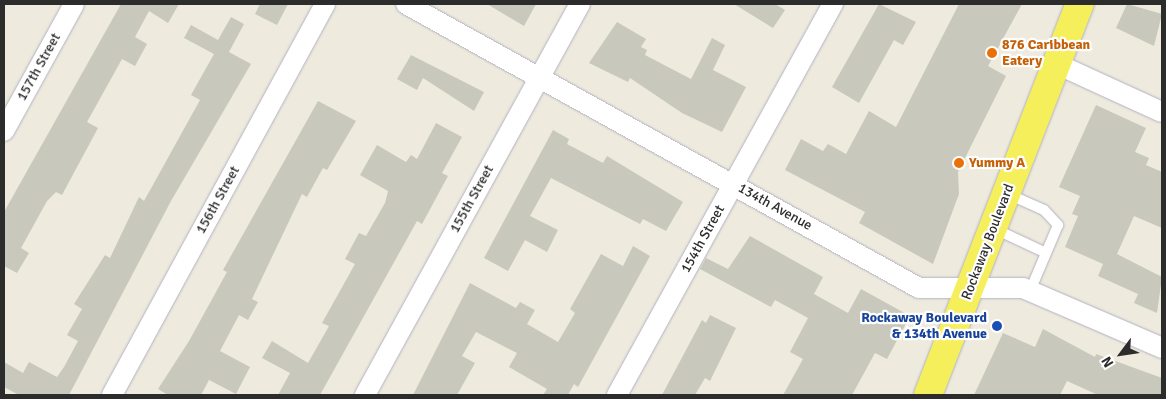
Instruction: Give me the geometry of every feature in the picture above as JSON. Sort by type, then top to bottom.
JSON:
[{"type":"main road","name":"Rockaway Boulevard","points":[[928,395],[972,286],[1080,4]]},
{"type":"street","name":"157th Street","points":[[4,131],[74,4]]},
{"type":"street","name":"156th Street","points":[[112,395],[325,4]]},
{"type":"street","name":"134th Avenue","points":[[406,4],[919,288],[972,286],[1030,291],[1162,348]]},
{"type":"street","name":"155th Street","points":[[365,395],[580,4]]},
{"type":"street","name":"154th Street","points":[[617,395],[833,4]]},
{"type":"street","points":[[1057,64],[1162,112]]},
{"type":"lane","points":[[1007,193],[1044,210],[1058,225],[1030,291]]},
{"type":"lane","points":[[994,228],[1046,252]]},
{"type":"building","points":[[121,4],[179,4],[168,23],[149,11],[135,37],[147,44],[135,66],[122,59],[87,122],[98,128],[62,195],[56,192],[47,201],[21,248],[29,253],[17,273],[4,266],[4,212]]},
{"type":"building","points":[[260,4],[288,4],[277,25],[255,14]]},
{"type":"building","points":[[487,4],[536,4],[524,26]]},
{"type":"building","points":[[734,4],[775,4],[785,10],[773,28]]},
{"type":"building","points":[[879,4],[916,22],[903,45],[894,40],[859,103],[832,87]]},
{"type":"building","points":[[959,4],[1022,4],[988,66],[1006,76],[958,172],[959,194],[933,264],[859,223],[865,212],[785,170],[801,139],[823,151],[828,144],[846,154],[869,111],[896,127]]},
{"type":"building","points":[[1127,4],[1162,14],[1154,46],[1116,28]]},
{"type":"building","points":[[231,17],[244,24],[229,52],[251,64],[171,201],[69,395],[19,395],[4,387],[4,362],[23,373],[29,362],[57,377],[64,367],[78,341],[67,335],[82,309],[74,304],[105,255],[110,258],[139,197],[144,201],[200,100],[191,95],[214,54],[184,38],[191,25],[218,40]]},
{"type":"building","points":[[617,22],[646,39],[641,47],[647,50],[645,55],[691,79],[712,38],[725,45],[713,70],[746,87],[722,132],[682,113],[630,78],[628,82],[589,63]]},
{"type":"building","points":[[411,55],[484,92],[474,111],[423,78],[417,90],[397,79]]},
{"type":"building","points":[[318,101],[356,121],[327,170],[323,168],[307,197],[302,194],[252,299],[258,302],[248,320],[239,315],[220,351],[250,367],[236,394],[209,380],[201,395],[168,395],[158,389],[189,341],[227,272],[223,270]]},
{"type":"building","points":[[1096,105],[1146,128],[1135,152],[1149,158],[1146,165],[1162,172],[1162,228],[1134,216],[1117,254],[1162,277],[1157,313],[1134,303],[1138,294],[1098,276],[1103,264],[1065,247],[1078,216],[1072,214],[1080,196],[1059,187]]},
{"type":"building","points":[[436,123],[462,137],[442,173],[448,176],[422,224],[417,221],[320,395],[278,395],[290,373],[262,358],[272,341],[308,363],[329,326],[322,323],[355,264],[345,259],[359,233],[366,236],[385,203],[388,191],[360,175],[377,145],[406,162],[411,155],[417,159]]},
{"type":"building","points":[[553,130],[569,139],[567,144],[603,163],[607,156],[683,202],[666,231],[643,219],[640,224],[551,178],[530,216],[558,230],[547,252],[525,240],[508,271],[484,258]]},
{"type":"building","points":[[750,236],[823,277],[814,294],[848,313],[861,289],[910,316],[887,359],[875,353],[852,395],[783,395],[803,359],[790,352],[808,318],[775,300],[771,307],[700,269],[706,258],[728,269]]},
{"type":"building","points":[[633,246],[650,256],[578,387],[574,384],[568,395],[543,395],[547,389],[509,367],[517,353],[476,332],[462,356],[475,363],[457,395],[413,395],[470,283],[516,308],[520,302],[535,310],[527,324],[558,342],[575,313],[570,309],[601,254],[623,266]]},
{"type":"building","points":[[710,315],[736,328],[710,381],[705,378],[695,395],[662,395],[702,320],[706,323]]},
{"type":"building","points":[[1043,329],[1095,357],[1096,354],[1162,378],[1162,395],[1098,395],[1067,381],[1060,395],[974,395],[1003,333],[1035,347]]},
{"type":"place","name":"876 Caribbean Eatery","points":[[992,53]]},
{"type":"place","name":"Yummy A","points":[[959,163]]},
{"type":"place","name":"Rockaway Boulevard & 134th Avenue","points":[[997,326]]}]
